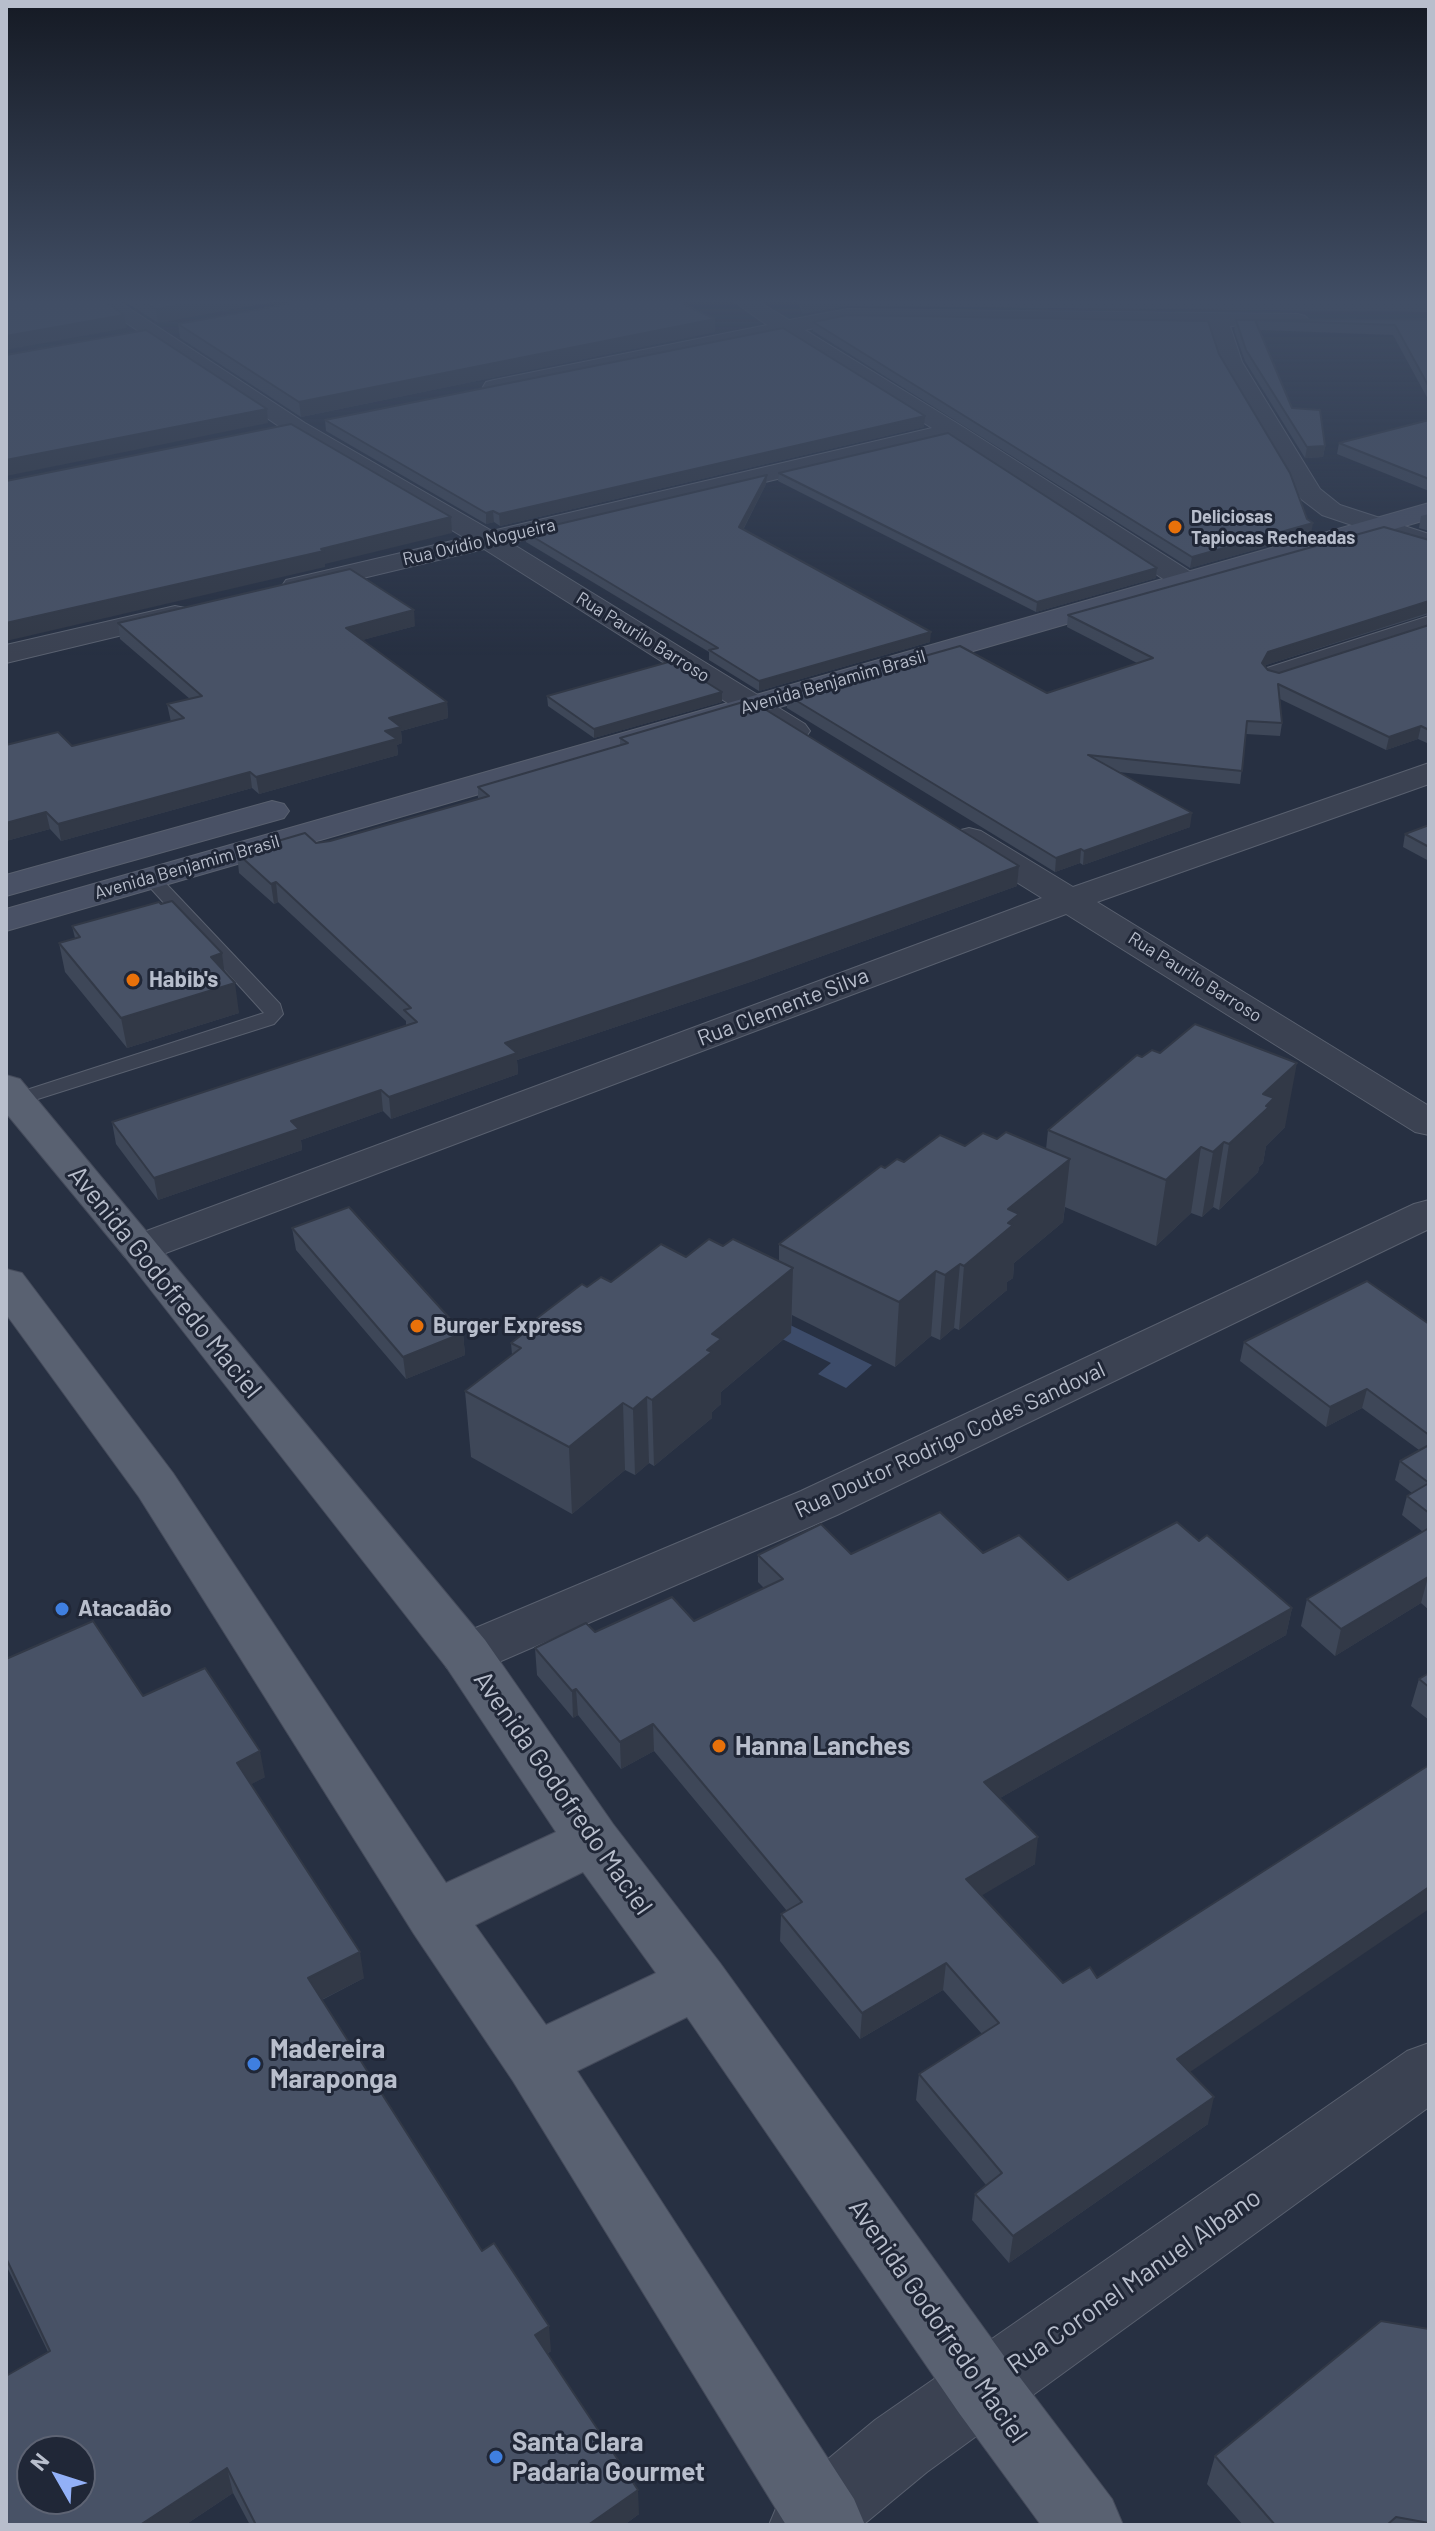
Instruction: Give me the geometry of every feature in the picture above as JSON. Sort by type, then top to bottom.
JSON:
[{"type":"main road","points":[[1401,492],[1429,484]]},
{"type":"main road","name":"Avenida Benjamim Brasil","points":[[1302,519],[1331,510],[1429,511]]},
{"type":"main road","name":"Avenida Benjamim Brasil","points":[[371,784],[741,689],[1377,512]]},
{"type":"main road","name":"Avenida Benjamim Brasil","points":[[1126,570],[1155,561],[1184,567]]},
{"type":"main road","name":"Avenida Benjamim Brasil","points":[[6,920],[151,878],[741,689]]},
{"type":"main road","name":"Avenida Benjamim Brasil","points":[[6,886],[295,805]]},
{"type":"main road","name":"Avenida Godofredo Maciel","points":[[11,1093],[140,1248],[466,1654],[593,1841],[698,1982],[984,2388],[1086,2525]]},
{"type":"main road","points":[[6,1283],[156,1485],[435,1916],[535,2061],[818,2521]]},
{"type":"main road","points":[[435,1916],[593,1841]]},
{"type":"main road","points":[[535,2061],[698,1982]]},
{"type":"street","name":"Rua Paurilo Barroso","points":[[284,419],[741,689],[820,747]]},
{"type":"street","points":[[934,419],[1155,561]]},
{"type":"street","points":[[1264,419],[1301,482],[1318,502],[1331,510]]},
{"type":"street","points":[[267,434],[328,421]]},
{"type":"street","name":"Rua Ovídio Nogueira","points":[[270,592],[952,430]]},
{"type":"street","points":[[1377,512],[1429,543]]},
{"type":"street","points":[[6,654],[193,610]]},
{"type":"street","points":[[1278,674],[1429,625]]},
{"type":"street","name":"Rua Clemente Silva","points":[[140,1248],[1070,900],[1429,773]]},
{"type":"street","name":"Rua Paurilo Barroso","points":[[938,819],[1429,1123]]},
{"type":"street","name":"Rua Doutor Rodrigo Codes Sandoval","points":[[466,1654],[833,1496],[1429,1213]]},
{"type":"street","name":"Rua Coronel Manuel Albano","points":[[818,2521],[901,2446],[1429,2071]]},
{"type":"lane","points":[[11,1093],[267,1020],[274,1014],[273,1008],[151,878]]},
{"type":"water","points":[[784,1322],[872,1365],[846,1388],[818,1374],[831,1363],[770,1333]]},
{"type":"building","points":[[6,419],[215,419],[6,460]]},
{"type":"building","points":[[911,419],[499,514],[493,511],[486,513],[325,420]]},
{"type":"building","points":[[970,419],[1258,419],[1290,473],[1307,519],[1313,523],[1192,557]]},
{"type":"building","points":[[1289,419],[1321,419],[1325,446],[1307,447]]},
{"type":"building","points":[[1429,420],[1429,479],[1339,443]]},
{"type":"building","points":[[291,424],[451,517],[321,549],[324,551],[6,623],[6,481]]},
{"type":"building","points":[[948,433],[1157,568],[1037,602],[779,473]]},
{"type":"building","points":[[767,475],[739,527],[931,632],[759,681],[709,650],[718,648],[525,532]]},
{"type":"building","points":[[1384,527],[1429,540],[1429,601],[1268,652],[1262,663],[1268,670],[1279,673],[1429,625],[1429,730],[1421,726],[1389,737],[1278,684],[1282,723],[1247,721],[1242,771],[1088,755],[1192,813],[1084,851],[1081,849],[1056,858],[787,695],[960,646],[1047,693],[1153,658],[1068,615]]},
{"type":"building","points":[[350,569],[414,610],[346,628],[447,702],[389,718],[401,727],[385,731],[397,739],[256,777],[250,772],[58,824],[46,812],[6,823],[6,745],[58,732],[72,746],[184,718],[167,704],[202,696],[118,623]]},
{"type":"building","points":[[672,661],[722,692],[594,729],[547,696]]},
{"type":"building","points":[[750,700],[1019,866],[505,1043],[517,1053],[389,1097],[381,1090],[291,1121],[299,1129],[154,1178],[112,1122],[417,1022],[404,1010],[411,1008],[276,882],[271,884],[237,853],[305,833],[316,843],[330,841],[489,796],[478,787],[628,743],[620,738]]},
{"type":"building","points":[[1429,825],[1429,847],[1405,834]]},
{"type":"building","points":[[172,901],[222,953],[211,957],[235,983],[121,1018],[59,943],[80,937],[72,926]]},
{"type":"building","points":[[1195,1024],[1297,1063],[1263,1094],[1274,1098],[1266,1106],[1269,1107],[1229,1144],[1224,1142],[1213,1152],[1201,1147],[1166,1180],[1048,1130],[1137,1055],[1142,1057],[1152,1050],[1160,1053]]},
{"type":"building","points":[[1006,1132],[1070,1159],[1008,1209],[1019,1214],[1008,1223],[1013,1225],[964,1266],[960,1264],[945,1275],[936,1271],[899,1302],[779,1244],[881,1166],[885,1168],[897,1159],[904,1162],[940,1135],[965,1146],[983,1133],[997,1139]]},
{"type":"building","points":[[349,1207],[463,1333],[403,1357],[292,1228]]},
{"type":"building","points":[[709,1239],[723,1246],[733,1239],[793,1268],[712,1334],[721,1339],[707,1350],[712,1352],[652,1400],[647,1397],[633,1409],[623,1403],[569,1447],[465,1391],[521,1348],[511,1343],[528,1330],[524,1328],[582,1284],[587,1287],[601,1277],[611,1282],[661,1244],[686,1257]]},
{"type":"building","points":[[1367,1281],[1429,1324],[1429,1435],[1367,1389],[1330,1407],[1244,1342]]},
{"type":"building","points":[[1429,1445],[1429,1483],[1400,1461]]},
{"type":"building","points":[[1429,1483],[1429,1513],[1407,1496]]},
{"type":"building","points":[[940,1512],[983,1553],[1019,1535],[1068,1580],[1177,1522],[1199,1541],[1207,1535],[1292,1608],[984,1782],[1038,1837],[966,1879],[1063,1983],[1090,1967],[1097,1978],[1429,1765],[1429,1887],[1177,2059],[1214,2097],[1013,2236],[975,2194],[1002,2173],[919,2074],[999,2023],[946,1963],[862,2013],[781,1914],[802,1902],[653,1724],[620,1742],[576,1689],[572,1691],[535,1648],[586,1623],[595,1632],[672,1597],[694,1621],[783,1579],[758,1555],[821,1524],[851,1554]]},
{"type":"building","points":[[1429,1528],[1429,1578],[1341,1629],[1307,1599]]},
{"type":"building","points":[[93,1621],[143,1696],[205,1668],[260,1751],[237,1763],[360,1952],[308,1978],[482,2251],[494,2243],[549,2326],[535,2335],[638,2490],[588,2525],[256,2525],[227,2468],[140,2525],[6,2525],[6,2376],[50,2351],[6,2258],[6,1659]]},
{"type":"building","points":[[1429,1673],[1429,1687],[1419,1679]]},
{"type":"building","points":[[1381,2321],[1429,2329],[1429,2523],[1396,2517],[1387,2525],[1275,2525],[1215,2456]]},
{"type":"place","name":"Deliciosas Tapiocas Recheadas","points":[[1175,527]]},
{"type":"place","name":"Habib's","points":[[133,980]]},
{"type":"place","name":"Burger Express","points":[[417,1326]]},
{"type":"place","name":"Atacadão","points":[[62,1609]]},
{"type":"place","name":"Hanna Lanches","points":[[719,1746]]},
{"type":"place","name":"Madereira Maraponga","points":[[254,2064]]},
{"type":"place","name":"Santa Clara Padaria Gourmet","points":[[496,2457]]}]
